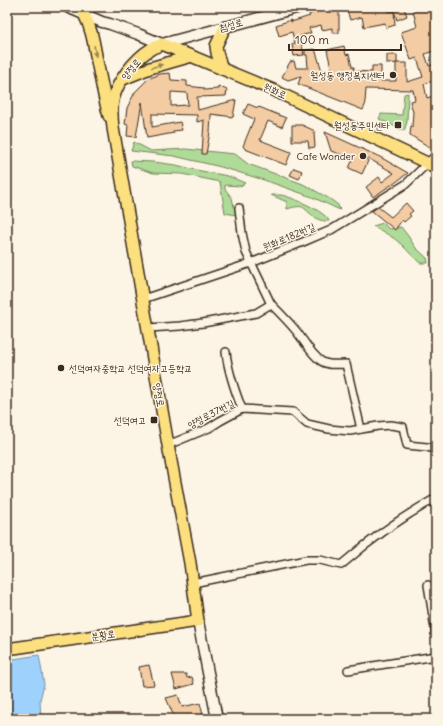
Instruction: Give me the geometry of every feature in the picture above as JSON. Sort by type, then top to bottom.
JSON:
[{"type":"main road","points":[[83,11],[94,40],[104,98],[113,128]]},
{"type":"main road","points":[[222,69],[216,46],[225,27]]},
{"type":"main road","name":"양정로","points":[[162,44],[151,49],[136,62],[123,79],[113,100],[112,114],[113,128],[193,583],[198,621]]},
{"type":"main road","name":"원화로","points":[[162,44],[273,90],[432,166]]},
{"type":"main road","points":[[123,79],[150,68],[192,56]]},
{"type":"main road","name":"분황로","points":[[7,649],[198,621]]},
{"type":"street","name":"원화로","points":[[67,7],[83,11],[102,22],[162,44]]},
{"type":"street","name":"첨성로","points":[[162,44],[300,7]]},
{"type":"street","name":"원화로182번길","points":[[143,299],[251,263],[331,230],[406,184],[432,166],[436,155]]},
{"type":"street","points":[[239,208],[246,252],[271,304],[296,330],[313,354],[321,361],[328,364],[346,364],[361,429]]},
{"type":"street","points":[[148,328],[203,323],[256,313],[271,304]]},
{"type":"street","points":[[226,352],[231,379],[242,409]]},
{"type":"street","name":"양정로37번길","points":[[168,445],[209,428],[242,409],[293,412],[307,424],[329,429],[350,431],[391,425],[403,427],[407,445],[436,449]]},
{"type":"street","points":[[193,583],[306,560],[320,560],[341,565],[361,548],[436,498]]},
{"type":"street","points":[[428,585],[433,597],[436,635]]},
{"type":"street","name":"양정로","points":[[198,621],[217,719]]},
{"type":"street","points":[[348,670],[436,656]]},
{"type":"green space","points":[[408,93],[407,122],[404,131],[379,119],[381,114],[402,115],[404,94]]},
{"type":"green space","points":[[134,142],[151,151],[185,149],[235,154],[248,164],[303,184],[330,199],[338,205],[340,210],[312,197],[221,167],[174,156],[131,151]]},
{"type":"green space","points":[[131,161],[176,165],[228,176],[245,183],[241,186],[225,185],[225,189],[232,198],[236,215],[225,213],[220,182],[182,174],[153,173],[132,166]]},
{"type":"green space","points":[[271,195],[281,195],[300,201],[321,213],[329,221],[322,221],[318,219],[301,207],[287,209],[287,202]]},
{"type":"green space","points":[[383,223],[389,229],[401,227],[415,247],[427,258],[428,263],[420,263],[399,242],[373,226]]},
{"type":"water","points":[[39,655],[44,684],[40,700],[41,719],[13,719],[7,696],[7,660]]},
{"type":"building","points":[[339,7],[339,33],[332,33],[332,28],[322,30],[321,25],[309,28],[311,33],[300,36],[304,55],[294,56],[292,44],[295,44],[292,32],[279,36],[276,25],[291,20],[291,22],[310,16],[309,14]]},
{"type":"building","points":[[346,7],[388,7],[389,12],[394,11],[395,25],[386,28],[385,23],[364,27],[362,17],[350,20]]},
{"type":"building","points":[[422,7],[436,7],[436,50],[425,54],[429,66],[436,63],[436,80],[424,84],[427,98],[436,95],[436,144],[431,148],[410,135],[413,112],[410,101],[415,100],[413,90],[366,89],[366,103],[363,110],[298,84],[301,76],[288,80],[282,77],[290,62],[294,61],[296,68],[308,68],[305,50],[315,49],[323,74],[332,72],[327,50],[344,46],[346,55],[349,54],[354,71],[372,72],[372,66],[381,66],[381,81],[396,81],[396,63],[407,63],[407,82],[423,77],[417,58],[411,60],[401,32],[417,27],[413,11]]},
{"type":"building","points":[[404,8],[407,16],[397,20],[394,11]]},
{"type":"building","points":[[387,55],[397,55],[397,63],[387,64]]},
{"type":"building","points":[[170,73],[171,80],[187,81],[187,86],[204,88],[204,90],[218,89],[218,86],[227,90],[226,96],[197,97],[198,110],[236,100],[233,117],[211,114],[210,132],[206,154],[202,154],[204,120],[197,122],[197,115],[152,114],[152,127],[180,122],[182,130],[147,138],[142,102],[136,137],[127,136],[128,125],[125,124],[127,108],[135,92],[148,79],[160,74]],"holes":[[[171,92],[187,93],[188,105],[171,106]]]},
{"type":"building","points":[[248,104],[286,118],[282,127],[268,121],[260,140],[291,152],[286,165],[245,149],[243,146],[254,119],[243,114]]},
{"type":"building","points":[[292,125],[302,125],[315,131],[315,147],[309,148],[308,141],[292,141]]},
{"type":"building","points":[[325,132],[380,157],[408,173],[373,197],[366,187],[379,177],[382,182],[394,173],[364,156],[368,161],[362,174],[349,168],[353,159],[331,151]]},
{"type":"building","points":[[294,168],[302,171],[299,179],[290,175]]},
{"type":"building","points":[[406,203],[413,211],[409,214],[411,216],[404,222],[402,220],[395,230],[372,211],[378,207],[391,217]]},
{"type":"building","points":[[149,665],[154,685],[142,686],[139,667]]},
{"type":"building","points":[[172,674],[186,674],[187,678],[192,677],[194,684],[176,689]]},
{"type":"building","points":[[178,695],[182,707],[200,703],[204,719],[175,719],[166,698]]},
{"type":"place","name":"월성동 행정복지센터","points":[[393,75]]},
{"type":"place","name":"월성동주민센타","points":[[398,125]]},
{"type":"place","name":"Cafe Wonder","points":[[363,156]]},
{"type":"place","name":"선덕여자중학교 선덕여자고등학교","points":[[61,368]]},
{"type":"place","name":"선덕여고","points":[[154,420]]}]
